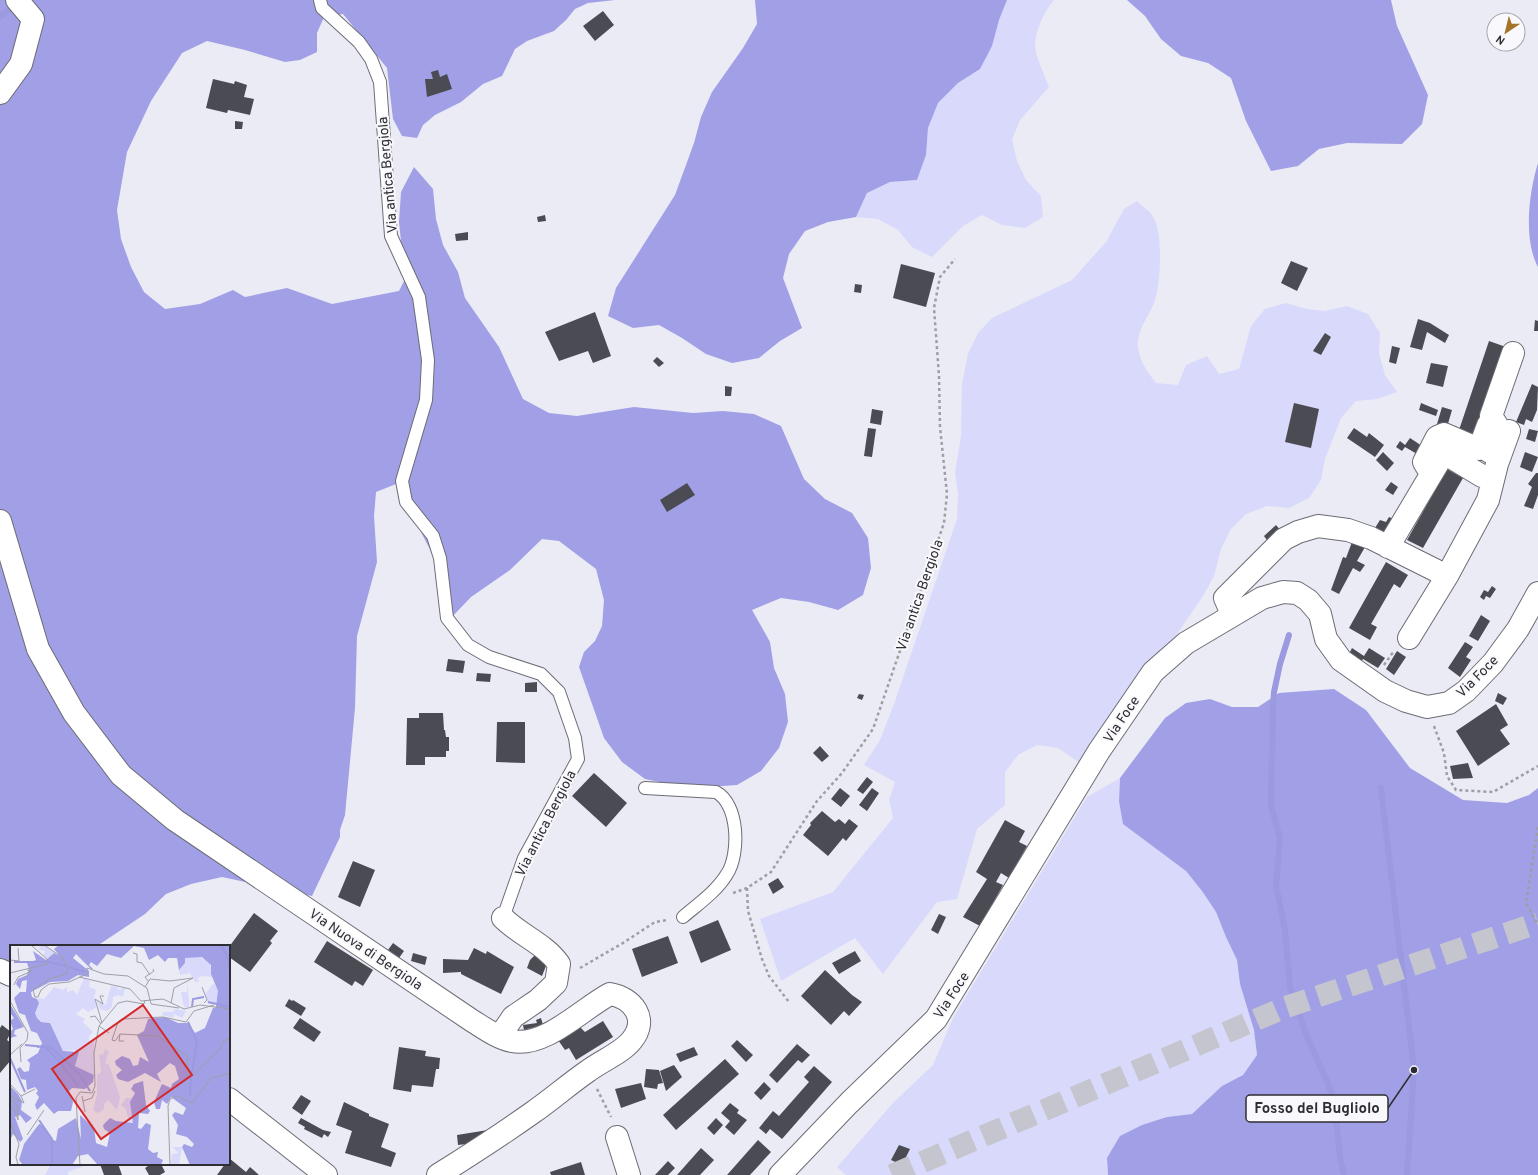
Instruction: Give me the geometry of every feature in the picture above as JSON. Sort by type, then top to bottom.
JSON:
[{"type":"street","points":[[0,93],[21,64],[33,19],[17,0]]},
{"type":"street","points":[[1431,476],[1424,462],[1437,438],[1444,434],[1479,449],[1513,354]]},
{"type":"street","points":[[1488,500],[1482,476],[1498,427],[1491,416]]},
{"type":"street","points":[[1409,638],[1446,576],[1488,500],[1497,464],[1509,431]]},
{"type":"street","points":[[1388,547],[1444,453],[1482,476]]},
{"type":"street","name":"Via Nuova di Bergiola","points":[[0,522],[38,649],[74,713],[121,775],[175,820],[464,1016],[500,1036],[513,1041],[539,1038],[557,1029],[600,999],[610,994],[620,996],[628,1000],[638,1015],[639,1024],[637,1033],[625,1047],[587,1071],[533,1113],[438,1175]]},
{"type":"street","points":[[1232,614],[1225,598],[1284,539],[1298,532],[1318,526],[1348,530],[1371,538],[1446,576]]},
{"type":"street","name":"Via Foce","points":[[780,1175],[844,1108],[936,1019],[1099,751],[1153,672],[1186,643],[1232,614],[1262,598],[1283,592],[1297,593],[1308,600],[1320,614],[1326,639],[1341,660],[1385,691],[1406,701],[1427,707],[1449,703],[1466,691],[1493,664],[1518,629],[1538,593]]},
{"type":"street","name":"Via antica Bergiola","points":[[503,918],[512,927],[552,955],[559,964],[556,983]]},
{"type":"street","points":[[0,970],[10,975]]},
{"type":"street","points":[[500,1036],[513,1017],[538,1000],[556,983]]},
{"type":"street","points":[[230,1100],[326,1175]]},
{"type":"street","points":[[617,1137],[628,1175]]},
{"type":"lane","name":"Via antica Bergiola","points":[[320,0],[322,8],[359,42],[371,59],[380,82],[391,236],[419,298],[428,360],[426,400],[402,481],[406,502],[433,536],[440,558],[447,618],[468,645],[489,657],[541,674],[559,692],[575,738],[578,759],[524,858],[503,918]]},
{"type":"lane","points":[[645,788],[716,792],[728,803],[734,818],[733,856],[728,873],[708,897],[683,917]]},
{"type":"path","name":"Via antica Bergiola","points":[[728,896],[747,888],[771,872],[817,801],[842,773],[873,729],[944,522],[947,494],[940,427],[939,376],[934,308],[940,277],[955,259]]},
{"type":"path","points":[[1427,707],[1444,753],[1446,776],[1456,790],[1493,792],[1538,766]]},
{"type":"path","points":[[1538,827],[1526,903],[1538,925]]},
{"type":"path","points":[[747,888],[748,911],[762,959],[769,976],[789,1002]]},
{"type":"path","points":[[556,983],[655,922],[683,917]]},
{"type":"path","points":[[587,1071],[609,1111],[617,1137]]},
{"type":"shaded area","points":[[0,0],[615,0],[588,3],[575,9],[554,31],[527,41],[515,49],[502,76],[483,84],[461,102],[435,115],[423,125],[417,138],[402,136],[393,119],[387,68],[343,14],[324,17],[317,33],[317,52],[300,60],[285,62],[207,41],[182,53],[151,101],[127,152],[117,210],[121,239],[131,267],[144,292],[165,309],[200,304],[233,290],[245,297],[287,288],[332,304],[399,291],[405,279],[399,222],[401,192],[414,167],[433,189],[436,219],[443,245],[458,272],[465,298],[499,347],[523,399],[549,413],[577,416],[634,407],[693,413],[723,411],[754,414],[781,426],[804,479],[825,499],[852,513],[868,538],[871,568],[863,595],[838,610],[809,602],[781,598],[752,610],[770,642],[774,668],[785,694],[788,722],[779,748],[761,771],[737,785],[708,787],[674,785],[645,779],[622,762],[604,738],[579,667],[584,652],[595,641],[602,626],[604,600],[596,569],[559,541],[542,539],[510,570],[471,597],[450,619],[436,561],[410,511],[401,482],[376,492],[374,516],[377,562],[357,636],[355,708],[345,815],[340,830],[340,837],[312,896],[222,877],[191,884],[166,894],[145,914],[98,945],[10,945],[10,966],[0,961]]},
{"type":"shaded area","points":[[755,0],[1007,0],[999,20],[992,46],[980,69],[958,83],[938,103],[928,128],[926,155],[917,180],[890,182],[867,193],[856,217],[828,222],[805,231],[789,254],[783,278],[802,328],[780,341],[759,358],[732,363],[706,354],[659,325],[633,328],[608,316],[616,288],[675,195],[694,143],[701,117],[712,92],[743,48],[757,24]]},
{"type":"shaded area","points":[[1007,0],[1054,0],[1041,21],[1035,45],[1038,60],[1049,87],[1020,120],[1012,140],[1017,161],[1026,180],[1041,196],[1043,217],[1025,228],[1002,225],[982,215],[963,226],[932,257],[912,247],[898,230],[878,219],[856,217],[867,193],[890,182],[917,180],[926,155],[928,128],[938,103],[958,83],[980,69]]},
{"type":"shaded area","points":[[1127,0],[1391,0],[1397,26],[1428,95],[1422,124],[1402,144],[1347,143],[1319,149],[1298,166],[1271,171],[1246,121],[1231,78],[1208,63],[1181,56],[1161,39],[1145,16]]},
{"type":"shaded area","points":[[1538,163],[1538,267],[1533,256],[1530,243],[1529,215],[1532,188]]},
{"type":"shaded area","points":[[1137,201],[1153,216],[1159,236],[1160,260],[1156,295],[1152,308],[1141,329],[1138,339],[1142,361],[1156,383],[1178,385],[1186,365],[1207,356],[1219,374],[1239,369],[1251,326],[1265,309],[1286,303],[1307,309],[1325,311],[1347,306],[1368,314],[1380,333],[1379,354],[1385,375],[1397,392],[1377,399],[1356,401],[1341,418],[1325,459],[1321,480],[1309,498],[1289,508],[1267,506],[1246,514],[1231,529],[1221,549],[1214,576],[1203,596],[1171,643],[1080,763],[1058,748],[1037,745],[1018,755],[1005,772],[1005,805],[977,829],[957,899],[937,902],[883,974],[855,938],[781,981],[760,919],[833,892],[893,818],[889,800],[895,782],[864,765],[880,740],[894,704],[957,519],[958,494],[955,472],[961,436],[962,384],[968,354],[978,333],[992,318],[1072,280],[1106,242],[1124,209]]},
{"type":"shaded area","points":[[1334,689],[1366,710],[1410,768],[1463,800],[1507,803],[1529,795],[1538,788],[1538,1175],[1108,1175],[1107,1158],[1120,1136],[1142,1125],[1167,1117],[1192,1114],[1222,1086],[1243,1075],[1257,1055],[1254,1030],[1240,984],[1237,960],[1216,912],[1186,871],[1123,824],[1119,801],[1120,778],[1165,718],[1186,703],[1210,699],[1232,707],[1258,707],[1279,693]]},
{"type":"shaded area","points":[[1120,778],[1119,801],[1186,871],[1216,912],[1237,960],[1240,984],[1254,1030],[1257,1055],[1243,1075],[1222,1086],[1192,1114],[1167,1117],[1107,1158],[1108,1175],[846,1175],[837,1167],[894,1102],[933,1065],[953,1018],[1087,797]]},
{"type":"shaded area","points":[[50,1165],[86,1165],[68,1172],[68,1175],[45,1175]]},
{"type":"building","points":[[603,11],[614,25],[595,41],[583,26]]},
{"type":"building","points":[[438,70],[440,77],[447,74],[452,89],[427,97],[425,79],[433,79],[431,72]]},
{"type":"building","points":[[213,79],[234,84],[235,81],[247,85],[244,97],[254,99],[250,115],[228,110],[227,113],[206,108]]},
{"type":"building","points":[[235,121],[243,122],[242,129],[235,129]]},
{"type":"building","points":[[545,215],[546,221],[538,222],[537,217]]},
{"type":"building","points":[[468,232],[468,240],[456,241],[455,234]]},
{"type":"building","points":[[1291,261],[1308,268],[1297,291],[1281,283]]},
{"type":"building","points":[[901,264],[935,273],[926,307],[893,298]]},
{"type":"building","points":[[855,284],[862,285],[861,293],[854,292]]},
{"type":"building","points":[[595,312],[611,356],[593,363],[588,351],[559,361],[545,332]]},
{"type":"building","points":[[1418,319],[1430,323],[1449,335],[1445,343],[1427,332],[1422,350],[1410,347]]},
{"type":"building","points":[[1535,320],[1538,321],[1538,331],[1534,331]]},
{"type":"building","points":[[1325,333],[1331,337],[1321,355],[1313,351]]},
{"type":"building","points":[[1489,341],[1506,347],[1479,436],[1459,430]]},
{"type":"building","points":[[1392,346],[1400,348],[1396,364],[1389,362]]},
{"type":"building","points":[[657,357],[664,363],[659,367],[653,361]]},
{"type":"building","points":[[1431,363],[1448,366],[1443,387],[1426,383]]},
{"type":"building","points":[[1532,384],[1538,387],[1537,410],[1532,422],[1526,419],[1524,425],[1516,422]]},
{"type":"building","points":[[725,386],[732,387],[731,396],[725,396]]},
{"type":"building","points":[[1294,403],[1319,409],[1311,448],[1285,442]]},
{"type":"building","points":[[1421,403],[1438,410],[1436,416],[1419,410]]},
{"type":"building","points":[[1442,407],[1452,410],[1447,427],[1437,424]]},
{"type":"building","points":[[872,409],[883,411],[881,425],[870,423]]},
{"type":"building","points":[[868,428],[876,429],[872,457],[864,456]]},
{"type":"building","points":[[1354,428],[1367,437],[1369,433],[1384,445],[1375,457],[1347,438]]},
{"type":"building","points":[[1529,429],[1538,431],[1535,442],[1526,439]]},
{"type":"building","points":[[1410,438],[1422,446],[1417,454],[1405,447],[1402,451],[1396,447],[1400,441],[1405,445]]},
{"type":"building","points":[[1383,452],[1394,463],[1387,471],[1376,460]]},
{"type":"building","points":[[1525,452],[1538,457],[1532,472],[1520,467]]},
{"type":"building","points":[[1447,469],[1463,478],[1423,548],[1407,540]]},
{"type":"building","points":[[1536,473],[1538,473],[1538,495],[1533,509],[1524,506],[1532,487],[1528,484]]},
{"type":"building","points":[[1391,482],[1398,487],[1393,495],[1385,490]]},
{"type":"building","points":[[687,483],[695,495],[667,512],[660,500]]},
{"type":"building","points":[[1389,517],[1398,521],[1383,533],[1375,528],[1380,520],[1386,522]]},
{"type":"building","points":[[1276,525],[1282,532],[1269,543],[1264,536]]},
{"type":"building","points":[[1352,542],[1365,547],[1357,561],[1365,565],[1360,572],[1353,568],[1339,594],[1331,590],[1343,557],[1346,558]]},
{"type":"building","points":[[1386,562],[1408,575],[1400,588],[1394,584],[1371,624],[1377,627],[1370,640],[1349,628]]},
{"type":"building","points":[[1492,586],[1496,589],[1490,598],[1486,596],[1484,600],[1480,597],[1484,590],[1488,592]]},
{"type":"building","points":[[1481,615],[1490,621],[1478,641],[1469,636]]},
{"type":"building","points":[[1465,642],[1473,647],[1466,657],[1471,660],[1460,677],[1448,668]]},
{"type":"building","points":[[1352,648],[1364,656],[1369,648],[1385,658],[1378,668],[1363,659],[1361,662],[1349,654]]},
{"type":"building","points":[[1397,651],[1406,657],[1394,675],[1386,669]]},
{"type":"building","points":[[448,659],[465,661],[463,673],[446,671]]},
{"type":"building","points":[[477,673],[491,674],[490,682],[476,681]]},
{"type":"building","points":[[537,682],[537,692],[525,692],[525,683]]},
{"type":"building","points":[[1498,693],[1507,698],[1503,705],[1495,701]]},
{"type":"building","points":[[859,694],[864,695],[862,700],[857,698]]},
{"type":"building","points":[[1496,704],[1508,725],[1500,730],[1510,744],[1478,766],[1456,731]]},
{"type":"building","points":[[419,713],[443,713],[444,730],[446,737],[449,737],[449,751],[446,751],[446,757],[425,757],[425,765],[406,765],[407,718],[419,718]]},
{"type":"building","points":[[497,722],[525,722],[525,763],[496,762]]},
{"type":"building","points":[[820,746],[829,756],[822,762],[813,753]]},
{"type":"building","points":[[1468,763],[1473,778],[1453,779],[1450,766]]},
{"type":"building","points":[[594,773],[627,803],[606,827],[572,796]]},
{"type":"building","points":[[867,777],[873,782],[863,794],[857,790]]},
{"type":"building","points":[[840,788],[850,796],[841,807],[831,799]]},
{"type":"building","points":[[872,788],[879,793],[867,811],[859,805]]},
{"type":"building","points":[[822,811],[835,822],[839,819],[845,824],[849,819],[858,826],[846,841],[843,838],[828,856],[803,835],[811,825],[810,823]]},
{"type":"building","points":[[1005,820],[1025,831],[1019,842],[1027,846],[1009,878],[1001,873],[996,882],[1003,885],[980,926],[963,917],[987,879],[976,872]]},
{"type":"building","points":[[353,861],[375,870],[360,907],[338,897]]},
{"type":"building","points":[[778,878],[784,887],[773,894],[768,884]]},
{"type":"building","points":[[254,913],[278,931],[270,941],[272,943],[250,972],[230,958],[230,946]]},
{"type":"building","points":[[939,914],[946,917],[938,934],[931,930]]},
{"type":"building","points":[[718,920],[731,950],[701,963],[689,932]]},
{"type":"building","points":[[668,936],[678,963],[642,977],[632,949]]},
{"type":"building","points":[[327,941],[373,970],[363,986],[355,981],[352,986],[314,962]]},
{"type":"building","points":[[393,943],[404,951],[399,958],[388,950]]},
{"type":"building","points":[[474,948],[486,954],[487,951],[514,967],[501,994],[461,974],[461,972],[443,973],[443,959],[468,960]]},
{"type":"building","points":[[855,951],[861,961],[839,974],[832,963]]},
{"type":"building","points":[[538,952],[546,966],[542,976],[527,968],[530,960]]},
{"type":"building","points":[[413,953],[427,957],[425,965],[411,961]]},
{"type":"building","points":[[825,970],[852,995],[862,1002],[849,1016],[844,1011],[831,1025],[801,996]]},
{"type":"building","points":[[289,999],[306,1008],[301,1016],[285,1006]]},
{"type":"building","points":[[300,1018],[321,1032],[314,1042],[293,1028]]},
{"type":"building","points":[[541,1018],[543,1025],[524,1030],[523,1025],[537,1023],[536,1020]]},
{"type":"building","points":[[603,1021],[613,1037],[576,1060],[569,1048],[565,1050],[558,1040],[579,1026],[585,1032]]},
{"type":"building","points":[[2,1025],[10,1031],[7,1040],[10,1042],[10,1061],[0,1073],[0,1028]]},
{"type":"building","points":[[737,1040],[753,1055],[746,1062],[731,1046]]},
{"type":"building","points":[[797,1044],[810,1055],[802,1063],[798,1060],[777,1083],[769,1075]]},
{"type":"building","points":[[399,1047],[426,1051],[425,1056],[440,1058],[439,1069],[436,1069],[433,1087],[412,1085],[411,1092],[393,1089]]},
{"type":"building","points":[[694,1047],[698,1055],[680,1062],[676,1054]]},
{"type":"building","points":[[725,1059],[739,1074],[676,1130],[663,1115]]},
{"type":"building","points":[[674,1065],[682,1077],[666,1091],[660,1071]]},
{"type":"building","points":[[814,1066],[832,1082],[782,1139],[770,1129],[766,1134],[759,1128],[773,1111],[779,1116],[809,1082],[804,1077]]},
{"type":"building","points":[[646,1069],[659,1070],[663,1083],[658,1084],[657,1089],[644,1087]]},
{"type":"building","points":[[764,1082],[771,1089],[761,1100],[754,1093]]},
{"type":"building","points":[[641,1083],[646,1099],[621,1108],[615,1089]]},
{"type":"building","points":[[301,1095],[311,1101],[302,1115],[292,1108]]},
{"type":"building","points":[[344,1102],[369,1114],[369,1116],[389,1124],[381,1147],[396,1153],[391,1167],[345,1153],[352,1131],[336,1125]]},
{"type":"building","points":[[730,1103],[739,1110],[737,1113],[747,1120],[734,1135],[725,1127],[730,1121],[721,1113]]},
{"type":"building","points":[[301,1118],[323,1130],[331,1132],[328,1137],[324,1134],[322,1138],[304,1129],[305,1127],[298,1123]]},
{"type":"building","points":[[716,1118],[723,1125],[714,1135],[707,1128]]},
{"type":"building","points":[[488,1130],[475,1143],[458,1145],[457,1135]]},
{"type":"building","points":[[758,1140],[771,1152],[750,1175],[727,1175]]},
{"type":"building","points":[[899,1145],[910,1149],[902,1165],[891,1160]]},
{"type":"building","points":[[701,1148],[714,1160],[700,1175],[677,1175]]},
{"type":"building","points":[[230,1159],[246,1172],[250,1167],[259,1175],[217,1175],[224,1165],[230,1165]]},
{"type":"building","points":[[668,1161],[675,1168],[668,1175],[655,1175]]},
{"type":"building","points":[[581,1162],[585,1175],[551,1175],[550,1172]]},
{"type":"building","points":[[100,1165],[118,1165],[122,1175],[104,1175]]},
{"type":"building","points":[[150,1165],[162,1165],[165,1172],[160,1175],[149,1175],[145,1168]]},
{"type":"waterway","points":[[0,17],[16,4]]},
{"type":"waterway","points":[[1289,635],[1280,664],[1274,692],[1273,709],[1271,805],[1280,838],[1276,886],[1285,930],[1290,987],[1306,1034],[1329,1086],[1335,1109],[1340,1158],[1344,1175]]},
{"type":"waterway","points":[[1381,788],[1414,1070],[1407,1175]]},
{"type":"tunnel","points":[[892,1175],[1286,1007],[1538,923]]},
{"type":"place","name":"Fosso del Bugliolo","points":[[1414,1070]]}]
